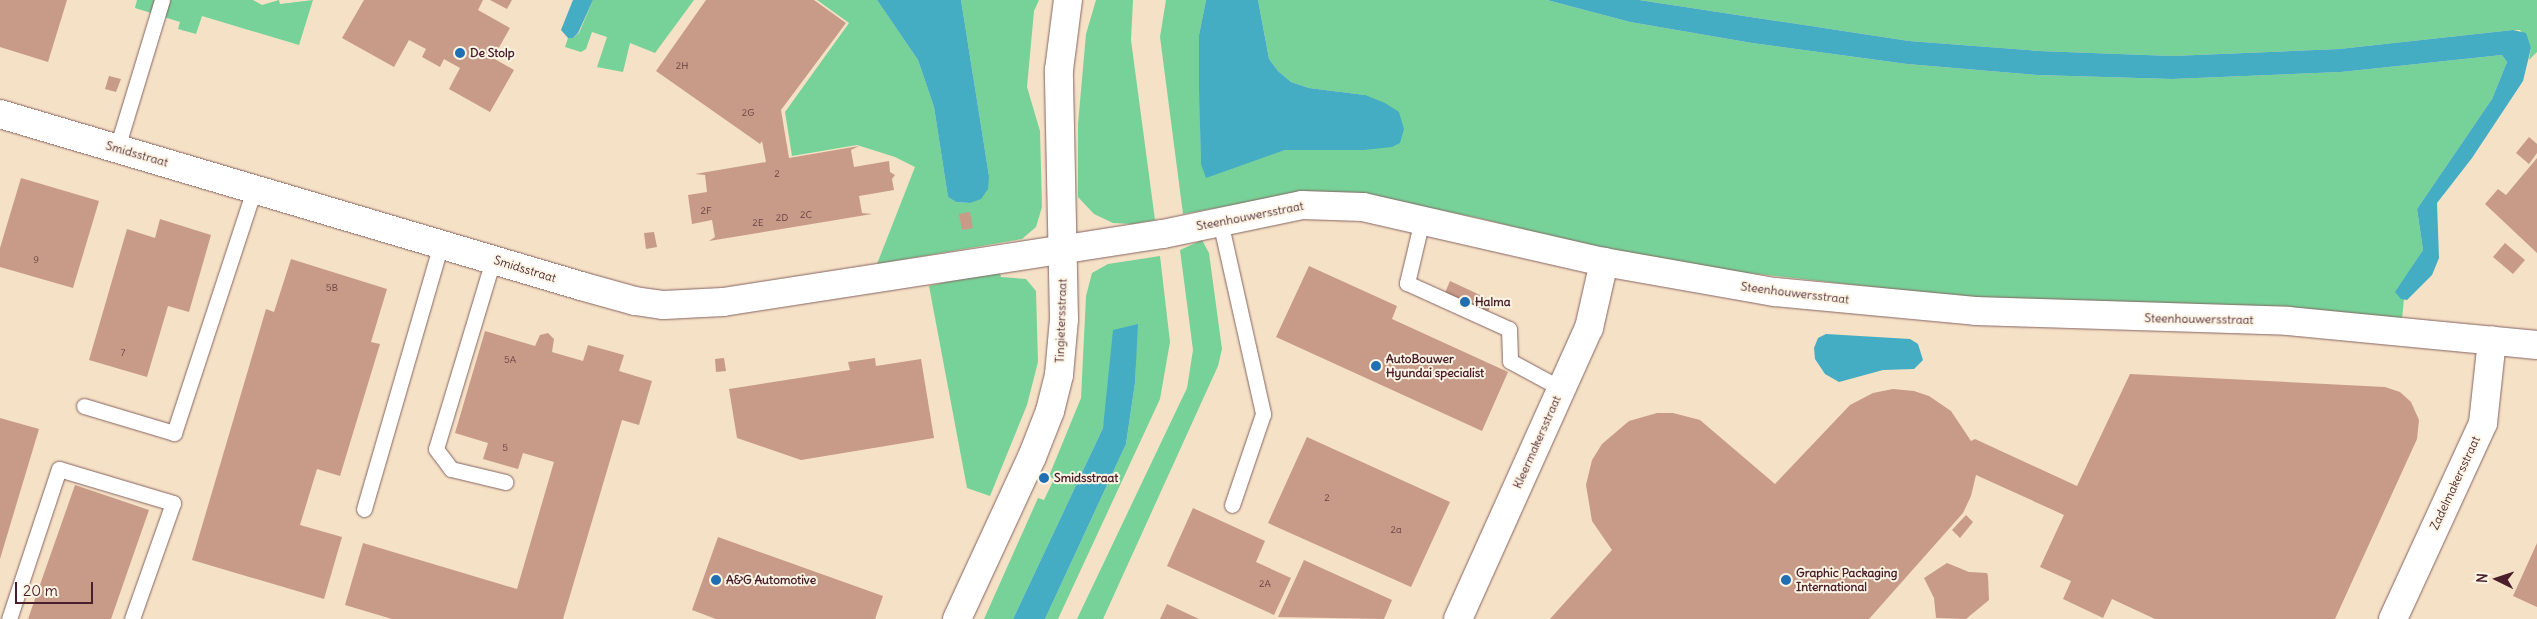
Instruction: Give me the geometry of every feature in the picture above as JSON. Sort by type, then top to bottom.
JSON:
[{"type":"street","name":"Tingietersstraat","points":[[957,619],[1050,411],[1059,375],[1063,329],[1063,247],[1058,168],[1059,70],[1068,1]]},
{"type":"street","name":"Smidsstraat","points":[[0,114],[635,301],[694,305],[1063,247]]},
{"type":"street","name":"Steenhouwersstraat","points":[[1063,247],[1163,234],[1220,220],[1302,205],[1363,207],[1604,262],[1756,289],[1897,305],[2134,318],[2288,322],[2537,344]]},
{"type":"street","name":"Kleermakersstraat","points":[[1458,619],[1589,328],[1604,262]]},
{"type":"street","name":"Zadelmakersstraat","points":[[2393,619],[2482,422],[2492,340]]},
{"type":"lane","points":[[117,148],[162,0]]},
{"type":"lane","points":[[84,406],[174,433],[254,189]]},
{"type":"lane","points":[[1220,220],[1263,414],[1232,505]]},
{"type":"lane","points":[[1422,220],[1407,283],[1509,329],[1510,361],[1562,389]]},
{"type":"lane","points":[[364,509],[441,244]]},
{"type":"lane","points":[[493,260],[436,449],[452,470],[505,482]]},
{"type":"lane","points":[[9,619],[59,469],[174,504],[132,619]]},
{"type":"green space","points":[[137,0],[253,0],[262,5],[279,0],[280,4],[313,0],[299,45],[202,16],[196,34],[178,29],[180,22],[135,8]]},
{"type":"green space","points":[[593,0],[694,0],[655,53],[630,43],[623,72],[597,67],[607,37],[592,32],[586,49],[581,52],[565,47],[568,38],[573,38],[579,33]]},
{"type":"green space","points":[[817,0],[877,0],[918,60],[934,107],[948,197],[956,202],[970,203],[989,176],[961,0],[1039,0],[1034,11],[1027,87],[1040,131],[1042,207],[1036,227],[1022,239],[877,264],[915,167],[895,157],[857,145],[792,156],[785,112],[849,23]]},
{"type":"green space","points":[[1096,0],[1133,0],[1131,40],[1155,220],[1132,224],[1113,223],[1094,214],[1078,197],[1078,124],[1086,34]]},
{"type":"green space","points":[[1166,0],[1206,0],[1199,35],[1201,164],[1259,158],[1285,150],[1308,149],[1365,95],[1309,88],[1291,82],[1278,71],[1269,59],[1258,0],[1547,0],[1630,22],[1752,43],[1907,64],[2037,75],[2172,79],[2341,72],[2502,55],[2507,62],[2492,99],[2417,209],[2423,250],[2410,270],[2401,299],[2404,299],[2402,319],[1971,298],[1722,270],[1607,251],[1479,218],[1387,200],[1262,200],[1183,214],[1160,37]]},
{"type":"green space","points":[[1639,0],[2537,0],[2537,52],[2529,60],[2531,48],[2520,30],[2339,49],[2172,56],[2039,51],[1909,41]]},
{"type":"green space","points":[[1202,240],[1209,253],[1222,349],[1218,366],[1103,619],[1077,619],[1187,388],[1193,350],[1180,250]]},
{"type":"green space","points":[[1160,256],[1170,342],[1160,399],[1058,619],[1045,619],[1126,444],[1135,383],[1137,324],[1108,402],[1103,428],[1013,619],[984,619],[1038,498],[1044,500],[1054,479],[1049,476],[1081,398],[1086,296],[1092,273],[1108,264]]},
{"type":"green space","points":[[999,269],[1001,277],[1026,279],[1036,291],[1038,362],[1027,405],[990,496],[967,488],[929,286]]},
{"type":"water","points":[[573,0],[593,0],[578,33],[573,38],[568,38],[561,30]]},
{"type":"water","points":[[877,0],[961,0],[989,176],[988,189],[981,199],[970,203],[956,202],[948,197],[934,107],[918,60]]},
{"type":"water","points":[[1206,0],[1258,0],[1269,59],[1278,71],[1291,82],[1309,88],[1365,95],[1385,103],[1399,112],[1404,129],[1400,143],[1392,147],[1364,150],[1285,150],[1206,178],[1201,164],[1199,35]]},
{"type":"water","points":[[1547,0],[1639,0],[1909,41],[2039,51],[2172,56],[2339,49],[2513,30],[2526,33],[2531,48],[2523,81],[2472,158],[2437,203],[2439,258],[2432,275],[2407,300],[2401,299],[2395,292],[2423,250],[2417,209],[2492,99],[2507,62],[2502,55],[2341,72],[2172,79],[2037,75],[1907,64],[1752,43],[1630,22]]},
{"type":"water","points":[[1138,324],[1135,383],[1126,444],[1045,619],[1013,619],[1103,428],[1113,330]]},
{"type":"water","points":[[1826,334],[1910,339],[1918,344],[1923,360],[1914,369],[1883,370],[1839,382],[1825,374],[1815,359],[1814,348],[1818,338]]},
{"type":"building","points":[[0,0],[67,0],[48,62],[0,47]]},
{"type":"building","name":"De Stolp","points":[[364,0],[483,0],[478,10],[510,28],[493,58],[514,70],[490,112],[449,89],[460,68],[444,59],[440,67],[422,57],[426,49],[409,40],[394,67],[342,38]]},
{"type":"building","name":"De Stolp","points":[[490,0],[512,0],[507,9]]},
{"type":"building","points":[[706,0],[814,0],[846,23],[781,110],[789,158],[859,146],[851,150],[854,167],[889,161],[890,172],[895,175],[892,179],[894,190],[859,196],[862,213],[872,214],[709,241],[715,237],[712,220],[692,224],[688,195],[707,192],[705,175],[695,174],[766,162],[762,141],[760,144],[656,71]]},
{"type":"building","points":[[109,76],[121,79],[116,92],[105,89]]},
{"type":"building","points":[[2529,137],[2537,144],[2537,153],[2529,164],[2516,153]]},
{"type":"building","points":[[2537,158],[2537,253],[2485,204],[2498,189],[2506,195]]},
{"type":"building","points":[[21,178],[99,201],[73,288],[0,267],[0,248]]},
{"type":"building","points":[[970,212],[973,228],[962,230],[959,214]]},
{"type":"building","points":[[160,219],[211,235],[189,312],[168,306],[147,377],[89,360],[127,229],[155,238]]},
{"type":"building","points":[[654,232],[657,247],[646,249],[644,233]]},
{"type":"building","points":[[2505,243],[2525,260],[2513,274],[2493,257]]},
{"type":"building","points":[[291,259],[387,289],[371,342],[380,344],[340,476],[317,469],[300,525],[342,537],[324,599],[192,560],[266,309],[274,312]]},
{"type":"building","points":[[1309,266],[1397,306],[1392,319],[1508,372],[1482,431],[1276,337]]},
{"type":"building","points":[[1450,281],[1493,301],[1483,322],[1441,302]]},
{"type":"building","points":[[485,331],[535,346],[540,335],[548,333],[554,339],[552,352],[583,361],[588,345],[624,355],[619,371],[652,381],[639,425],[622,420],[563,619],[392,619],[345,605],[363,543],[517,589],[554,462],[523,453],[518,469],[483,459],[488,443],[455,433]]},
{"type":"building","points":[[724,358],[726,371],[716,372],[715,359]]},
{"type":"building","points":[[875,358],[876,366],[921,359],[934,438],[801,460],[737,438],[729,389],[850,370],[848,362]]},
{"type":"building","points":[[2130,374],[2385,387],[2400,392],[2411,402],[2419,420],[2417,439],[2335,619],[2155,619],[2112,599],[2103,618],[2063,599],[2071,581],[2040,567],[2064,515],[1976,475],[1971,496],[1963,513],[1869,619],[1550,619],[1612,550],[1592,521],[1586,485],[1592,460],[1602,444],[1629,421],[1657,413],[1673,413],[1700,420],[1775,484],[1850,405],[1873,393],[1893,389],[1914,391],[1929,396],[1951,411],[1971,441],[1975,439],[2077,486]]},
{"type":"building","points":[[0,418],[39,429],[0,559]]},
{"type":"building","points":[[1307,437],[1450,502],[1411,587],[1268,523]]},
{"type":"building","points":[[75,485],[149,510],[111,619],[28,619]]},
{"type":"building","points":[[1193,508],[1265,541],[1256,562],[1291,578],[1274,615],[1167,566]]},
{"type":"building","points":[[1966,515],[1973,522],[1960,538],[1952,530]]},
{"type":"building","points":[[718,537],[883,596],[875,619],[716,619],[692,610]]},
{"type":"building","points":[[2537,543],[2537,607],[2513,596]]},
{"type":"building","points":[[1304,560],[1392,600],[1384,619],[1278,617]]},
{"type":"building","points":[[1947,563],[1969,572],[1987,573],[1989,600],[1966,619],[1936,618],[1934,598],[1924,578]]},
{"type":"building","points":[[1167,604],[1199,619],[1160,619]]},
{"type":"place","name":"De Stolp","points":[[460,53]]},
{"type":"place","name":"Halma","points":[[1465,302]]},
{"type":"place","name":"AutoBouwer Hyundai specialist","points":[[1376,366]]},
{"type":"place","name":"Smidsstraat","points":[[1044,478]]},
{"type":"place","name":"A&G Automotive","points":[[716,580]]},
{"type":"place","name":"Graphic Packaging International","points":[[1786,580]]}]
